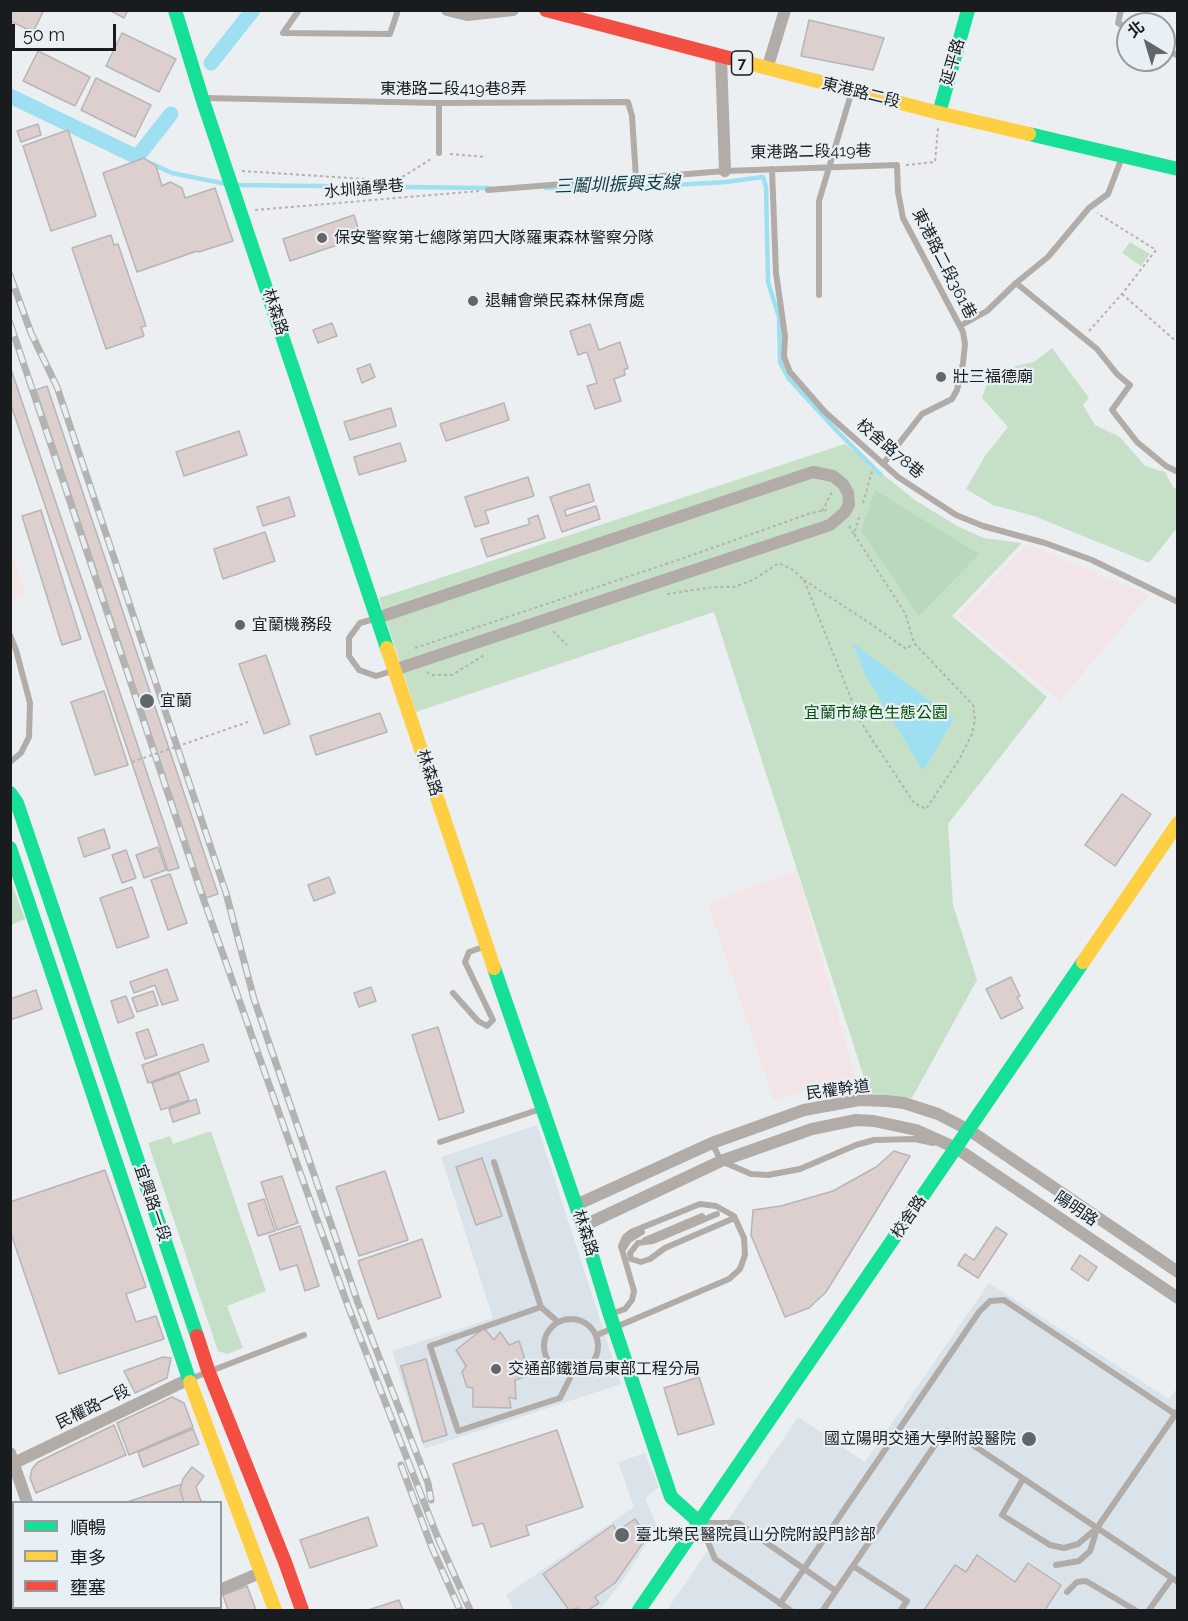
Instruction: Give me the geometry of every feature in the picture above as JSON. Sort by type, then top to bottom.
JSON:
[{"type":"street","name":"林森路","points":[[175,10],[202,98],[394,670],[542,1109],[584,1226],[612,1321],[671,1497],[700,1523]]},
{"type":"street","points":[[447,10],[467,15],[513,10]]},
{"type":"street","name":"東港路二段","points":[[546,10],[939,113],[1178,169]]},
{"type":"street","points":[[767,69],[785,10]]},
{"type":"street","name":"延平路","points":[[939,113],[968,10]]},
{"type":"street","points":[[721,57],[725,171]]},
{"type":"street","points":[[377,618],[813,472],[833,476],[843,484],[848,494],[849,504],[845,512],[830,525],[394,670]]},
{"type":"street","name":"宜興路一段","points":[[10,793],[17,803],[208,1370],[285,1562],[302,1611]]},
{"type":"street","name":"校舍路","points":[[639,1611],[1178,823]]},
{"type":"street","name":"宜興路一段","points":[[10,848],[189,1379],[275,1611]]},
{"type":"street","name":"民權幹道","points":[[576,1205],[712,1143],[804,1110],[859,1100],[904,1103],[938,1114],[969,1130]]},
{"type":"street","name":"民權幹道","points":[[584,1226],[721,1161],[807,1130],[856,1120],[874,1121],[915,1130],[956,1148]]},
{"type":"street","name":"陽明路","points":[[969,1130],[1178,1272]]},
{"type":"street","name":"陽明路","points":[[956,1148],[1178,1298]]},
{"type":"street","name":"民權路一段","points":[[12,1460],[189,1379]]},
{"type":"street","points":[[12,1460],[26,1501]]},
{"type":"street","points":[[222,1589],[262,1572]]},
{"type":"lane","points":[[299,10],[283,33],[390,34],[398,10]]},
{"type":"lane","points":[[819,295],[819,201],[852,90]]},
{"type":"lane","name":"東港路二段419巷8弄","points":[[202,98],[439,103],[628,102],[632,116],[636,177]]},
{"type":"lane","points":[[439,103],[439,153]]},
{"type":"lane","points":[[960,326],[987,311],[1048,257],[1089,208],[1108,194],[1122,157]]},
{"type":"lane","name":"東港路二段419巷","points":[[488,190],[725,171],[897,165]]},
{"type":"lane","name":"東港路二段361巷","points":[[883,464],[922,414],[952,399],[957,390],[965,344],[960,326],[903,218],[898,192],[897,165]]},
{"type":"lane","name":"校舍路78巷","points":[[772,169],[776,273],[785,336],[784,357],[790,372],[825,412],[898,477],[956,515],[983,526],[1045,543],[1092,560],[1178,602]]},
{"type":"lane","points":[[1016,284],[1098,348],[1117,374],[1130,385],[1112,410],[1137,442],[1166,466],[1178,472]]},
{"type":"lane","points":[[377,618],[360,623],[354,630],[349,638],[349,656],[359,670],[376,676],[394,670]]},
{"type":"lane","points":[[10,635],[30,703],[29,737],[21,753],[10,762]]},
{"type":"lane","points":[[453,993],[478,1021],[487,1026],[493,1020],[465,962],[469,952],[487,946]]},
{"type":"lane","points":[[440,1142],[542,1109]]},
{"type":"lane","points":[[712,1143],[721,1161],[751,1174],[800,1169],[856,1144],[874,1140],[915,1138],[956,1148]]},
{"type":"lane","points":[[494,1161],[541,1307],[558,1322]]},
{"type":"lane","points":[[597,1335],[632,1300],[634,1291],[621,1246],[625,1237],[631,1232],[700,1204],[716,1206],[734,1218],[744,1238],[745,1255],[740,1269],[729,1280],[612,1321]]},
{"type":"lane","points":[[625,1260],[627,1252],[638,1243],[703,1216],[717,1214],[734,1218]]},
{"type":"lane","points":[[638,1243],[630,1253],[631,1259],[641,1262],[650,1259],[665,1248],[734,1218]]},
{"type":"lane","points":[[780,1604],[979,1312],[990,1301],[1004,1300],[1176,1412],[1097,1528],[1078,1544],[1064,1548],[1050,1545],[1002,1515],[1023,1479]]},
{"type":"lane","points":[[541,1307],[430,1346],[458,1431],[560,1398],[572,1374]]},
{"type":"lane","points":[[576,1319],[584,1322],[597,1335],[598,1353],[595,1361],[580,1372],[572,1374],[555,1368],[545,1354],[546,1336],[558,1322],[576,1319]]},
{"type":"lane","points":[[189,1379],[304,1335]]},
{"type":"lane","points":[[823,1611],[946,1431],[955,1433],[1175,1580],[1149,1611]]},
{"type":"lane","points":[[790,1611],[715,1558],[700,1523],[738,1523],[836,1590]]},
{"type":"lane","points":[[1056,1564],[1079,1561],[1090,1551],[1097,1528]]},
{"type":"lane","points":[[853,1566],[907,1601],[901,1611]]},
{"type":"lane","points":[[1067,1592],[1077,1582],[1086,1581],[1135,1611]]},
{"type":"path","points":[[897,165],[935,162],[939,113]]},
{"type":"path","points":[[227,170],[396,181],[439,153],[486,157]]},
{"type":"path","name":"水圳通學巷","points":[[241,212],[488,190]]},
{"type":"path","points":[[1083,338],[1122,294],[1156,250],[1089,208]]},
{"type":"path","points":[[1122,294],[1178,343]]},
{"type":"path","points":[[804,580],[860,722],[914,803],[926,809],[960,758],[972,734],[975,720],[973,705],[914,643],[905,613],[854,534],[873,468]]},
{"type":"path","points":[[657,596],[714,586],[735,587],[753,580],[779,563],[793,570],[804,580],[906,649],[914,643]]},
{"type":"path","points":[[549,627],[567,645]]},
{"type":"path","points":[[417,663],[431,675],[452,675],[492,650]]},
{"type":"path","points":[[132,762],[248,722]]},
{"type":"shaded area","points":[[1027,544],[1149,595],[1060,701],[957,616]]},
{"type":"shaded area","points":[[10,547],[26,595],[11,600],[10,600]]},
{"type":"shaded area","points":[[797,871],[857,1083],[821,1085],[774,1100],[708,903]]},
{"type":"shaded area","points":[[537,1125],[621,1384],[424,1449],[392,1351],[493,1318],[441,1157]]},
{"type":"shaded area","name":"國立陽明交通大學附設醫院","points":[[989,1283],[1169,1399],[1177,1388],[1177,1610],[667,1610],[798,1417],[865,1462]]},
{"type":"shaded area","name":"臺北榮民醫院員山分院附設門診部","points":[[645,1453],[659,1487],[645,1498],[657,1527],[626,1576],[603,1606],[598,1610],[514,1610],[506,1595],[634,1507],[618,1462]]},
{"type":"green space","points":[[1130,242],[1150,254],[1141,266],[1122,253]]},
{"type":"green space","points":[[1052,348],[1089,398],[1083,405],[1095,425],[1120,437],[1145,466],[1165,472],[1173,487],[1177,489],[1177,528],[1149,563],[1034,516],[993,505],[966,489],[985,456],[1008,427],[982,398],[987,383],[1006,374],[1016,366],[1034,362]]},
{"type":"green space","name":"宜蘭市綠色生態公園","points":[[845,444],[915,500],[957,526],[984,538],[1022,543],[952,616],[1047,697],[948,824],[953,905],[977,980],[912,1098],[869,1093],[714,612],[416,712],[379,598]]},
{"type":"green space","points":[[875,490],[979,554],[919,616],[861,531]]},
{"type":"green space","points":[[10,879],[25,919],[11,925],[10,925]]},
{"type":"green space","points":[[211,1131],[266,1291],[227,1306],[243,1348],[227,1354],[218,1351],[148,1143],[170,1136],[173,1144]]},
{"type":"water","points":[[852,642],[954,719],[923,771],[866,676]]},
{"type":"building","points":[[10,10],[44,10],[33,32],[10,21]]},
{"type":"building","points":[[109,10],[128,10],[124,18]]},
{"type":"building","points":[[809,20],[884,38],[873,70],[801,56]]},
{"type":"building","points":[[122,33],[176,59],[159,92],[106,66]]},
{"type":"building","points":[[38,51],[90,77],[75,106],[23,81]]},
{"type":"building","points":[[96,78],[151,105],[135,137],[81,110]]},
{"type":"building","points":[[38,124],[41,135],[21,142],[17,131]]},
{"type":"building","points":[[68,130],[96,216],[51,231],[23,146]]},
{"type":"building","points":[[144,158],[156,166],[162,186],[170,182],[182,188],[185,198],[215,188],[233,241],[137,272],[103,173]]},
{"type":"building","name":"保安警察第七總隊第四大隊羅東森林警察分隊","points":[[354,215],[361,237],[290,261],[283,239]]},
{"type":"building","points":[[111,235],[114,245],[118,244],[146,326],[141,327],[144,336],[106,349],[72,248]]},
{"type":"building","points":[[332,323],[337,336],[318,343],[313,330]]},
{"type":"building","name":"退輔會榮民森林保育處","points":[[590,324],[599,350],[620,342],[628,368],[624,370],[625,375],[614,379],[621,401],[595,409],[587,386],[597,383],[587,352],[578,355],[570,331]]},
{"type":"building","points":[[370,364],[375,377],[362,383],[357,369]]},
{"type":"building","points":[[10,366],[179,868],[168,871],[10,402]]},
{"type":"building","points":[[47,386],[218,894],[206,898],[36,390]]},
{"type":"building","points":[[504,403],[509,420],[446,441],[440,424]]},
{"type":"building","points":[[391,408],[396,426],[350,440],[344,422]]},
{"type":"building","points":[[239,431],[247,455],[184,476],[176,452]]},
{"type":"building","points":[[400,443],[406,461],[359,475],[354,457]]},
{"type":"building","points":[[528,477],[534,496],[485,511],[489,523],[475,527],[465,497]]},
{"type":"building","points":[[589,484],[594,501],[565,510],[566,516],[596,506],[600,519],[562,532],[550,497]]},
{"type":"building","points":[[289,497],[295,516],[263,526],[257,507]]},
{"type":"building","points":[[41,510],[81,639],[62,645],[22,516]]},
{"type":"building","points":[[538,515],[545,538],[487,557],[481,539],[530,524],[528,519]]},
{"type":"building","points":[[265,532],[275,561],[223,579],[214,549]]},
{"type":"building","points":[[266,655],[290,724],[264,734],[239,664]]},
{"type":"building","points":[[104,691],[128,765],[95,775],[71,702]]},
{"type":"building","points":[[380,713],[387,732],[316,755],[310,736]]},
{"type":"building","points":[[1122,794],[1151,814],[1115,866],[1085,845]]},
{"type":"building","points":[[104,829],[110,848],[84,857],[78,838]]},
{"type":"building","points":[[158,847],[166,870],[144,878],[136,855]]},
{"type":"building","points":[[126,850],[136,878],[122,883],[112,855]]},
{"type":"building","points":[[170,874],[187,923],[168,930],[151,880]]},
{"type":"building","points":[[329,877],[335,893],[314,901],[308,885]]},
{"type":"building","points":[[132,887],[149,937],[117,948],[100,898]]},
{"type":"building","points":[[167,969],[178,1000],[162,1005],[155,985],[134,993],[130,982]]},
{"type":"building","points":[[1011,977],[1023,1008],[1001,1019],[986,989]]},
{"type":"building","points":[[371,987],[376,1001],[359,1007],[354,993]]},
{"type":"building","points":[[36,990],[42,1009],[10,1020],[10,999]]},
{"type":"building","points":[[153,991],[158,1005],[137,1012],[132,998]]},
{"type":"building","points":[[126,996],[134,1017],[118,1023],[111,1001]]},
{"type":"building","points":[[438,1027],[464,1112],[439,1120],[412,1035]]},
{"type":"building","points":[[148,1029],[157,1055],[145,1059],[136,1033]]},
{"type":"building","points":[[203,1044],[209,1061],[148,1083],[142,1065]]},
{"type":"building","points":[[179,1073],[189,1100],[161,1110],[152,1083]]},
{"type":"building","points":[[196,1099],[200,1113],[173,1122],[169,1109]]},
{"type":"building","points":[[894,1151],[910,1156],[826,1292],[809,1308],[785,1317],[751,1235],[753,1210],[781,1206],[833,1191],[876,1167]]},
{"type":"building","points":[[482,1158],[502,1216],[476,1225],[456,1167]]},
{"type":"building","points":[[105,1170],[146,1287],[126,1294],[136,1322],[156,1316],[164,1339],[59,1374],[10,1231],[10,1202]]},
{"type":"building","points":[[385,1171],[408,1240],[359,1256],[336,1187]]},
{"type":"building","points":[[282,1176],[298,1223],[277,1230],[261,1182]]},
{"type":"building","points":[[264,1199],[275,1231],[258,1236],[248,1204]]},
{"type":"building","points":[[300,1226],[319,1286],[305,1291],[297,1265],[280,1270],[269,1236]]},
{"type":"building","points":[[996,1227],[1007,1234],[978,1278],[958,1265],[965,1254],[974,1260]]},
{"type":"building","points":[[422,1239],[441,1297],[378,1319],[358,1261]]},
{"type":"building","points":[[1080,1255],[1097,1267],[1088,1281],[1071,1269]]},
{"type":"building","name":"交通部鐵道局東部工程分局","points":[[484,1328],[494,1340],[500,1332],[509,1345],[519,1341],[530,1375],[515,1380],[516,1399],[509,1397],[511,1408],[473,1407],[473,1388],[467,1387],[462,1372],[466,1366],[456,1350]]},
{"type":"building","points":[[163,1357],[171,1358],[167,1378],[135,1393],[124,1371]]},
{"type":"building","points":[[426,1359],[447,1435],[423,1442],[401,1366]]},
{"type":"building","points":[[699,1377],[714,1424],[678,1435],[664,1388]]},
{"type":"building","points":[[172,1397],[184,1403],[193,1427],[129,1455],[117,1423]]},
{"type":"building","points":[[114,1425],[126,1455],[36,1493],[30,1478],[32,1469],[38,1462]]},
{"type":"building","points":[[193,1429],[199,1444],[143,1467],[138,1452]]},
{"type":"building","points":[[557,1430],[583,1507],[526,1526],[529,1535],[491,1547],[483,1523],[473,1526],[453,1464]]},
{"type":"building","points":[[192,1467],[204,1476],[196,1487],[201,1501],[184,1501],[180,1490],[183,1479]]},
{"type":"building","points":[[182,1484],[180,1490],[184,1501],[130,1501]]},
{"type":"building","points":[[368,1517],[377,1546],[310,1568],[300,1540]]},
{"type":"building","points":[[635,1519],[647,1537],[615,1583],[595,1597],[599,1603],[588,1610],[578,1608],[569,1610],[543,1574],[613,1525],[617,1531]]},
{"type":"building","points":[[977,1555],[1015,1582],[1028,1563],[1061,1585],[1045,1610],[924,1610],[955,1565],[966,1572]]},
{"type":"building","points":[[247,1586],[256,1610],[228,1610],[223,1595]]},
{"type":"building","points":[[399,1600],[403,1610],[368,1610]]},
{"type":"waterway","points":[[211,63],[253,10]]},
{"type":"waterway","points":[[10,96],[137,157],[171,114]]},
{"type":"waterway","name":"三鬮圳振興支線","points":[[137,157],[172,173],[226,184]]},
{"type":"waterway","name":"三鬮圳振興支線","points":[[546,188],[623,188],[726,182],[763,177],[766,187],[768,282],[779,317],[780,362],[789,379],[881,475]]},
{"type":"waterway","name":"三鬮圳振興支線","points":[[234,185],[490,188]]},
{"type":"railway","points":[[10,275],[31,333],[57,387],[226,893],[254,999],[358,1303],[428,1483],[431,1500]]},
{"type":"railway","points":[[10,323],[201,892],[301,1175],[348,1306],[437,1536],[470,1610]]},
{"type":"railway","points":[[401,1465],[432,1548],[460,1610]]},
{"type":"traffic: fast","points":[[175,10],[202,98],[387,648]]},
{"type":"traffic: fast","points":[[939,113],[968,10]]},
{"type":"traffic: fast","points":[[1029,134],[1178,169]]},
{"type":"traffic: fast","points":[[10,793],[17,803],[197,1336]]},
{"type":"traffic: fast","points":[[10,848],[190,1382]]},
{"type":"traffic: fast","points":[[639,1610],[1083,962]]},
{"type":"traffic: fast","points":[[494,968],[583,1226],[610,1315],[671,1497],[700,1523]]},
{"type":"traffic: slow","points":[[729,58],[1029,134]]},
{"type":"traffic: slow","points":[[387,648],[494,968]]},
{"type":"traffic: slow","points":[[1083,962],[1178,823]]},
{"type":"traffic: slow","points":[[190,1382],[275,1610]]},
{"type":"traffic: jam","points":[[546,10],[729,58]]},
{"type":"traffic: jam","points":[[197,1336],[208,1370],[302,1610]]},
{"type":"place","name":"保安警察第七總隊第四大隊羅東森林警察分隊","points":[[322,238]]},
{"type":"place","name":"退輔會榮民森林保育處","points":[[473,301]]},
{"type":"place","name":"壯三福德廟","points":[[941,377]]},
{"type":"place","name":"宜蘭機務段","points":[[240,625]]},
{"type":"place","name":"宜蘭","points":[[147,701]]},
{"type":"place","name":"交通部鐵道局東部工程分局","points":[[496,1369]]},
{"type":"place","name":"國立陽明交通大學附設醫院","points":[[1029,1439]]},
{"type":"place","name":"臺北榮民醫院員山分院附設門診部","points":[[622,1535]]}]
